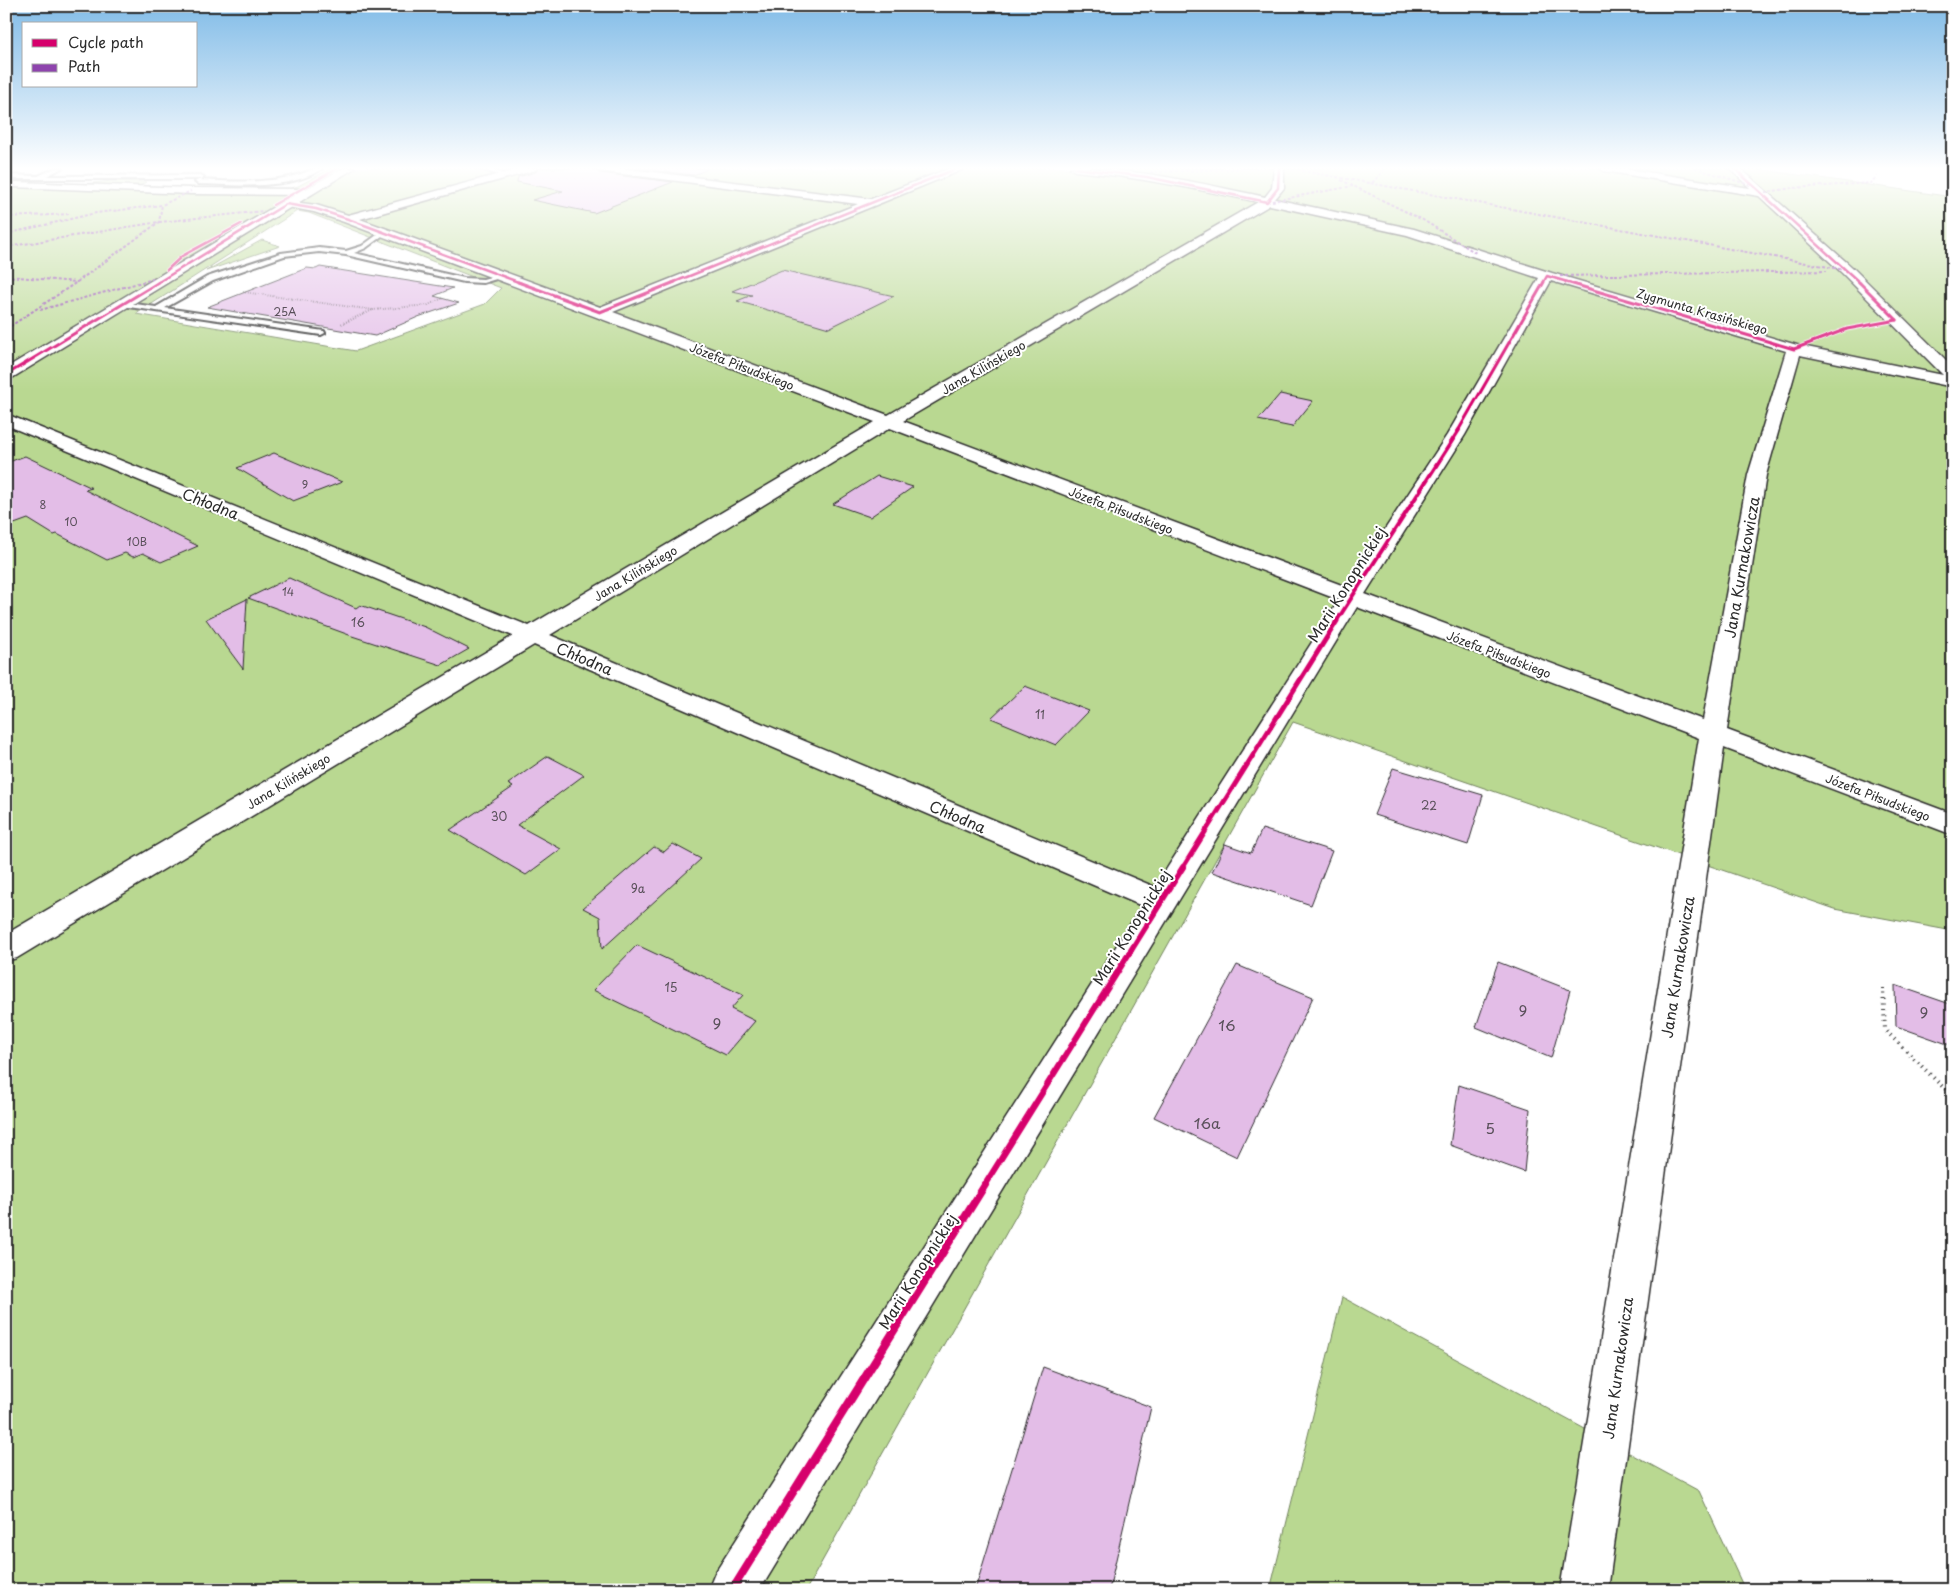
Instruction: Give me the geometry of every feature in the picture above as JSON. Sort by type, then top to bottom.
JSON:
[{"type":"street","points":[[6,375],[223,242]]},
{"type":"street","name":"Józefa Piłsudskiego","points":[[412,242],[890,421],[1351,598],[1953,825]]},
{"type":"street","points":[[600,312],[771,242]]},
{"type":"street","name":"Jana Kilińskiego","points":[[6,949],[890,421],[1197,242]]},
{"type":"street","name":"Zygmunta Krasińskiego","points":[[1443,242],[1547,276],[1794,349],[1953,382]]},
{"type":"street","points":[[1817,242],[1848,270],[1953,376]]},
{"type":"street","name":"Marii Konopnickiej","points":[[732,1590],[1351,598],[1456,435],[1547,276]]},
{"type":"street","name":"Jana Kurnakowicza","points":[[1584,1590],[1713,734],[1757,475],[1794,349]]},
{"type":"street","name":"Chłodna","points":[[6,419],[531,635],[1162,902]]},
{"type":"lane","points":[[346,253],[364,247],[370,242]]},
{"type":"lane","points":[[158,309],[207,281],[283,254],[318,250],[346,253],[464,280],[483,281],[502,276]]},
{"type":"lane","points":[[122,304],[321,333]]},
{"type":"path","points":[[207,281],[229,290],[373,310],[321,333]]},
{"type":"path","points":[[1884,988],[1885,1030],[1953,1097]]},
{"type":"green space","points":[[6,242],[248,242],[136,314],[356,351],[485,304],[501,288],[384,242],[1953,242],[1953,931],[1835,909],[1293,722],[806,1590],[6,1590]]},
{"type":"green space","points":[[258,242],[269,242],[280,246],[206,271]]},
{"type":"green space","points":[[1342,1297],[1699,1491],[1745,1590],[1270,1590]]},
{"type":"building","points":[[320,267],[453,288],[434,296],[459,303],[418,317],[375,336],[207,307],[307,268],[316,269]]},
{"type":"building","points":[[782,270],[894,296],[829,328],[737,301],[752,295],[732,291]]},
{"type":"building","points":[[1280,394],[1313,401],[1292,427],[1258,420]]},
{"type":"building","points":[[274,453],[342,482],[293,501],[237,468]]},
{"type":"building","points":[[25,456],[92,488],[85,490],[198,546],[161,562],[143,553],[133,557],[125,553],[107,560],[57,534],[54,535],[28,519],[6,527],[6,463]]},
{"type":"building","points":[[877,476],[913,487],[870,517],[833,504]]},
{"type":"building","points":[[289,578],[356,608],[360,605],[425,627],[469,649],[441,665],[352,636],[248,598]]},
{"type":"building","points":[[247,599],[243,669],[206,619]]},
{"type":"building","points":[[1025,686],[1089,711],[1056,745],[991,718]]},
{"type":"building","points":[[548,756],[584,775],[517,825],[561,849],[526,875],[450,830],[513,787],[508,784]]},
{"type":"building","points":[[1393,768],[1483,795],[1468,845],[1374,815]]},
{"type":"building","points":[[1262,829],[1332,851],[1311,905],[1212,872],[1225,844],[1251,853]]},
{"type":"building","points":[[673,844],[701,859],[602,949],[600,917],[583,908],[654,847],[664,852]]},
{"type":"building","points":[[637,945],[743,995],[731,1009],[755,1021],[726,1055],[593,990]]},
{"type":"building","points":[[1498,962],[1570,990],[1551,1058],[1476,1027]]},
{"type":"building","points":[[1237,965],[1313,997],[1237,1157],[1154,1117]]},
{"type":"building","points":[[1895,985],[1953,1005],[1953,1046],[1896,1026]]},
{"type":"building","points":[[1459,1085],[1530,1109],[1524,1172],[1450,1145]]},
{"type":"building","points":[[1043,1367],[1151,1407],[1109,1590],[975,1590]]},
{"type":"marked path","points":[[6,247],[34,242]]},
{"type":"marked path","points":[[6,329],[77,282],[131,242]]},
{"type":"marked path","points":[[1459,242],[1476,253]]},
{"type":"marked path","points":[[1694,242],[1845,270]]},
{"type":"marked path","points":[[1560,276],[1827,271]]},
{"type":"marked path","points":[[6,276],[77,282]]},
{"type":"marked path","points":[[40,310],[153,279]]},
{"type":"cycle path","points":[[167,270],[182,256],[207,242]]},
{"type":"cycle path","points":[[6,375],[223,242]]},
{"type":"cycle path","points":[[412,242],[600,312],[773,242]]},
{"type":"cycle path","points":[[1817,242],[1897,320]]},
{"type":"cycle path","points":[[732,1590],[1351,598],[1456,435],[1547,276],[1794,349],[1847,329],[1897,320]]}]
